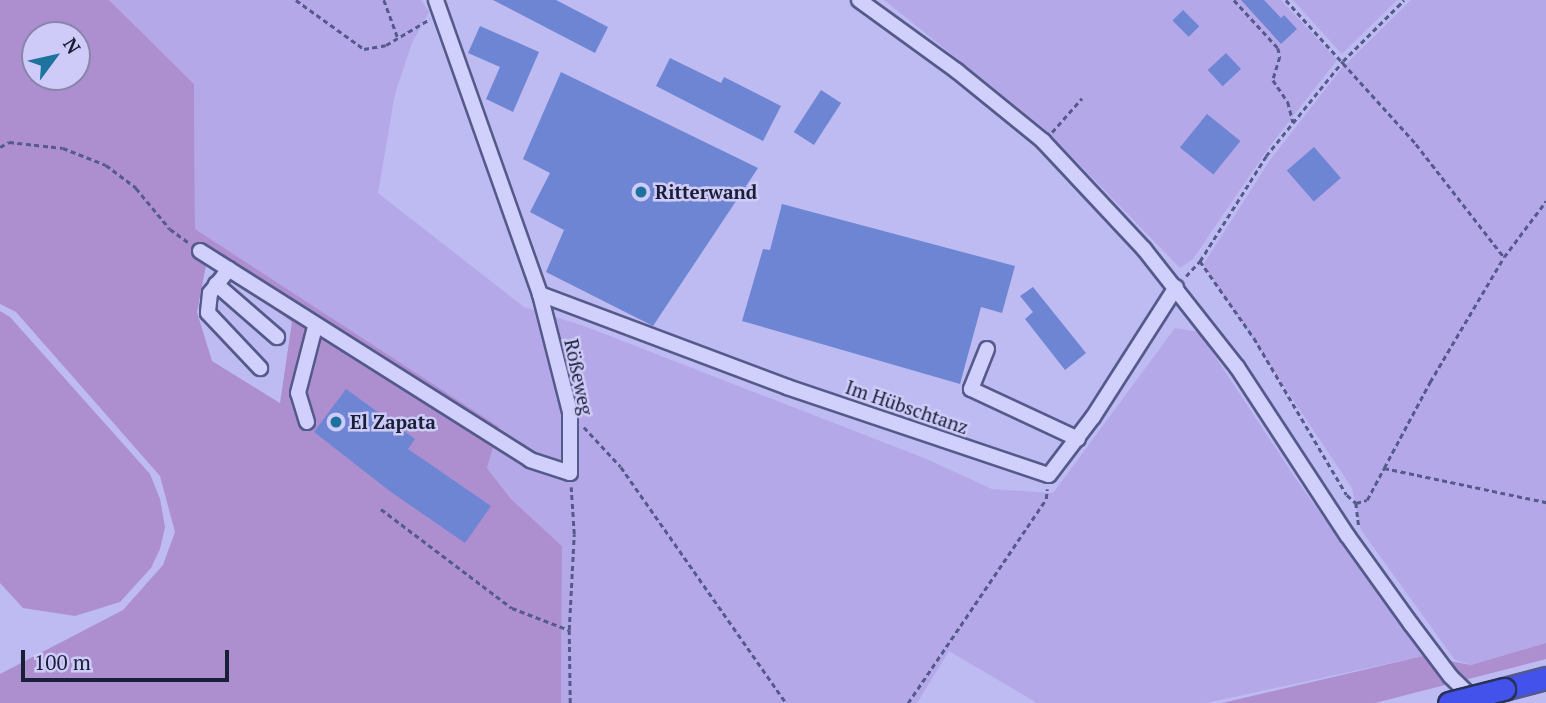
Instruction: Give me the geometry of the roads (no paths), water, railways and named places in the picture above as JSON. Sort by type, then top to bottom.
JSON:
[{"type":"highway","points":[[1449,703],[1546,678]]},
{"type":"street","points":[[859,0],[957,71],[1043,141],[1089,187],[1176,287],[1237,367],[1347,535],[1410,624],[1451,677],[1479,703]]},
{"type":"street","name":"Rößeweg","points":[[315,327],[530,460],[570,474],[570,412],[540,294],[438,6]]},
{"type":"street","points":[[200,251],[315,327],[298,393],[307,422]]},
{"type":"street","points":[[229,270],[210,293],[208,313],[260,368]]},
{"type":"street","points":[[216,284],[277,337]]},
{"type":"street","points":[[987,349],[971,389],[1078,439],[1176,287]]},
{"type":"street","name":"Im Hübschtanz","points":[[540,294],[787,387],[1049,475],[1078,439]]},
{"type":"place","name":"Ritterwand","points":[[641,192]]},
{"type":"place","name":"El Zapata","points":[[336,422]]}]
